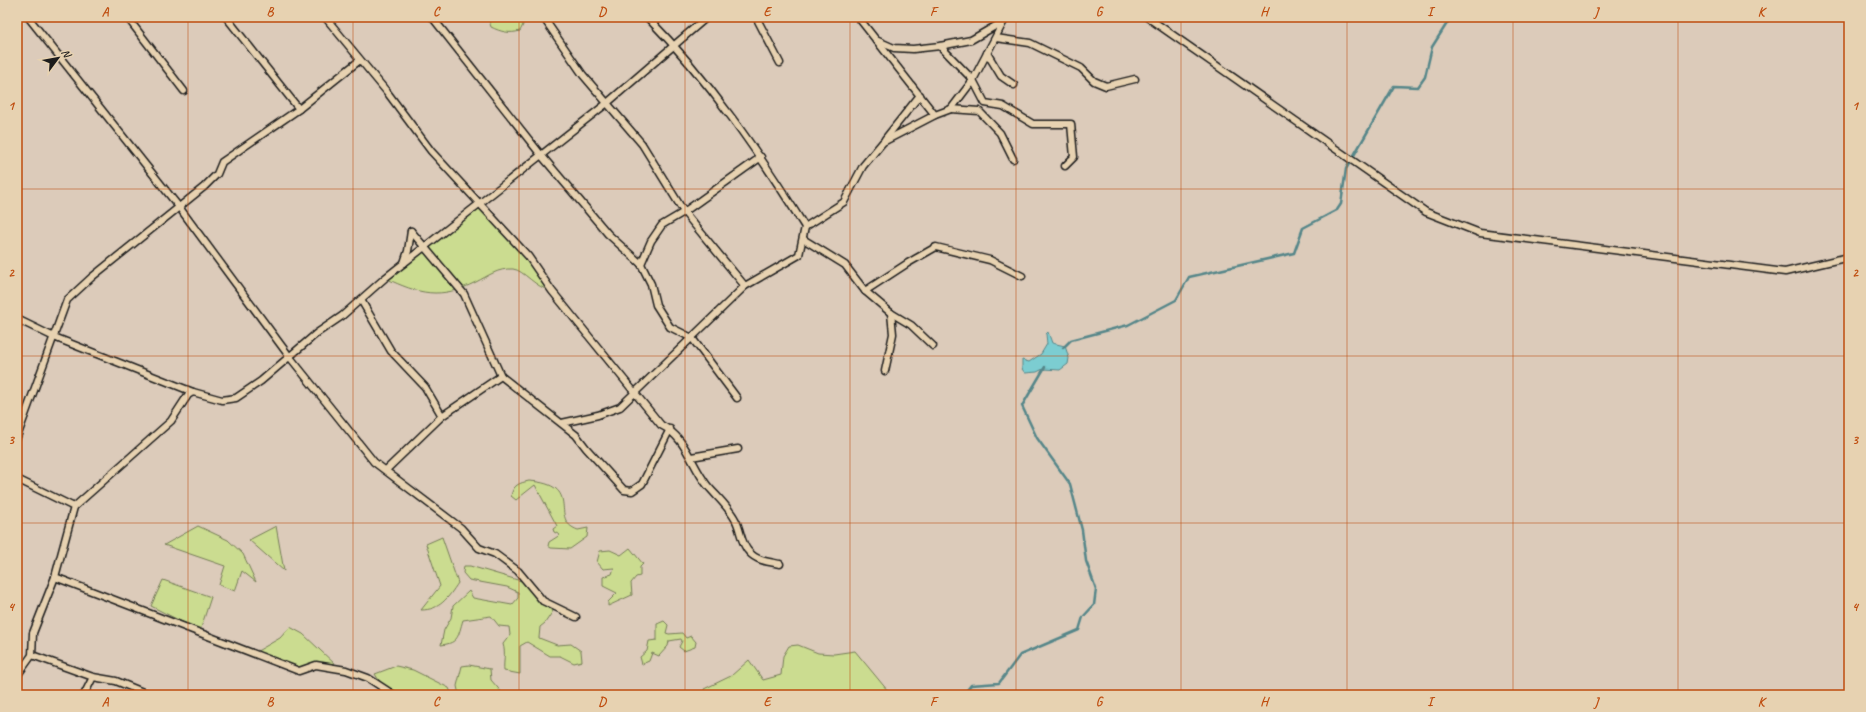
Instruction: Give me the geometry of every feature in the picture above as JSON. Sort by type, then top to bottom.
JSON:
[{"type":"street","points":[[28,17],[179,207],[289,356],[374,462],[461,528],[479,548],[495,554],[518,571],[543,601],[576,617]]},
{"type":"street","points":[[127,17],[184,91]]},
{"type":"street","points":[[226,17],[299,109]]},
{"type":"street","points":[[325,17],[431,151],[528,256],[552,291],[661,425],[670,429],[685,446],[696,471],[722,500],[736,522],[742,542],[749,552],[759,560],[780,564]]},
{"type":"street","points":[[432,17],[541,155],[608,234],[641,264],[651,284],[656,305],[670,327],[692,338],[737,398]]},
{"type":"street","points":[[543,17],[583,75],[606,104],[642,144],[684,212],[745,286]]},
{"type":"street","points":[[562,423],[598,416],[620,407],[745,286],[799,256],[803,239],[805,227],[761,157],[674,44],[647,17]]},
{"type":"street","points":[[17,319],[54,336],[193,392],[222,400],[236,398],[261,381],[289,356],[362,300],[403,264],[606,104],[707,17]]},
{"type":"street","points":[[756,17],[780,62]]},
{"type":"street","points":[[858,17],[935,115]]},
{"type":"street","points":[[1147,17],[1426,212],[1480,232],[1785,272],[1849,257]]},
{"type":"street","points":[[876,40],[894,48],[913,49],[940,46],[971,40],[1005,19]]},
{"type":"street","points":[[951,109],[973,80],[1005,19]]},
{"type":"street","points":[[996,38],[1030,43],[1080,68],[1094,81],[1106,86],[1135,79]]},
{"type":"street","points":[[940,46],[973,80],[985,103],[1003,106],[1033,124],[1071,124],[1074,157],[1065,166]]},
{"type":"street","points":[[987,53],[1002,76],[1014,85]]},
{"type":"street","points":[[17,437],[67,300],[92,277],[204,188],[217,174],[222,162],[299,109],[360,60]]},
{"type":"street","points":[[805,227],[844,202],[863,166],[920,95]]},
{"type":"street","points":[[883,142],[935,115],[951,109],[979,111],[1000,133],[1013,159]]},
{"type":"street","points":[[641,264],[651,241],[662,225],[684,212],[761,157]]},
{"type":"street","points":[[403,264],[408,251],[411,231],[464,294],[501,376],[576,435],[624,490],[632,491],[642,484],[670,429]]},
{"type":"street","points":[[803,239],[845,265],[865,291],[891,313],[911,325],[933,346]]},
{"type":"street","points":[[865,291],[908,263],[936,248],[990,260],[1022,276]]},
{"type":"street","points":[[362,300],[391,351],[425,387],[442,416]]},
{"type":"street","points":[[885,371],[893,334],[891,313]]},
{"type":"street","points":[[386,470],[442,416],[501,376]]},
{"type":"street","points":[[17,676],[32,655],[33,633],[55,576],[74,507],[171,421],[188,395],[193,392]]},
{"type":"street","points":[[691,457],[738,449]]},
{"type":"street","points":[[17,479],[74,507]]},
{"type":"street","points":[[55,576],[299,671],[316,665],[346,670],[368,678],[394,695]]},
{"type":"street","points":[[32,655],[93,677],[116,681],[150,695]]},
{"type":"street","points":[[84,695],[93,677]]},
{"type":"green space","points":[[488,17],[522,17],[523,25],[520,31],[502,31],[491,27]]},
{"type":"green space","points":[[479,204],[508,234],[552,291],[540,286],[521,272],[513,269],[498,271],[463,288],[440,293],[430,293],[408,288],[385,278]]},
{"type":"green space","points":[[529,481],[546,484],[556,489],[561,495],[565,518],[569,525],[578,530],[588,528],[587,537],[570,549],[551,548],[548,546],[549,542],[560,535],[554,532],[553,529],[557,526],[535,485],[516,500],[511,496],[513,489],[517,485]]},
{"type":"green space","points":[[198,526],[228,540],[243,554],[256,582],[242,571],[235,591],[219,585],[225,566],[164,545]]},
{"type":"green space","points":[[276,526],[284,571],[249,540]]},
{"type":"green space","points":[[442,537],[458,583],[451,594],[443,602],[433,608],[421,610],[440,586],[426,544]]},
{"type":"green space","points":[[630,548],[643,564],[640,567],[640,576],[636,577],[631,583],[632,595],[608,606],[608,602],[617,593],[603,586],[603,577],[612,574],[614,568],[603,569],[597,562],[600,551],[610,550],[621,555]]},
{"type":"green space","points":[[464,566],[470,566],[528,583],[535,593],[555,608],[545,623],[540,627],[539,638],[557,645],[571,644],[581,651],[582,661],[574,663],[560,656],[550,656],[527,642],[520,646],[520,674],[504,671],[503,644],[510,635],[509,627],[499,626],[491,616],[463,620],[457,638],[447,644],[441,645],[444,630],[451,618],[453,606],[469,591],[473,598],[512,605],[518,598],[518,592],[507,587],[469,580],[463,573]]},
{"type":"green space","points":[[163,580],[211,597],[200,631],[151,606]]},
{"type":"green space","points":[[664,621],[668,625],[666,633],[682,633],[686,638],[691,636],[696,642],[695,647],[684,651],[679,647],[682,641],[681,639],[669,641],[668,646],[659,656],[652,653],[649,661],[642,664],[640,657],[647,651],[649,641],[657,640],[657,624]]},
{"type":"green space","points":[[290,627],[303,634],[337,666],[298,669],[254,653],[280,638]]},
{"type":"green space","points":[[798,645],[818,653],[834,654],[855,651],[888,691],[899,695],[705,695],[704,689],[731,676],[749,660],[763,680],[781,675],[783,656],[789,646]]},
{"type":"green space","points":[[469,665],[490,669],[491,680],[504,695],[459,695],[457,686],[462,666]]},
{"type":"green space","points":[[396,666],[413,670],[449,688],[452,695],[409,695],[389,689],[381,683],[375,674]]},
{"type":"water","points":[[1048,332],[1052,343],[1065,346],[1069,358],[1068,364],[1060,370],[1043,369],[1037,372],[1025,373],[1022,369],[1022,360],[1029,362],[1041,354],[1047,344],[1046,334]]},
{"type":"waterway","points":[[1063,348],[1071,340],[1128,325],[1176,300],[1189,277],[1294,253],[1303,228],[1337,210],[1341,204],[1346,169],[1394,86],[1418,87],[1425,77],[1432,47],[1451,17]]},
{"type":"waterway","points":[[963,695],[971,685],[999,683],[1020,655],[1079,630],[1083,617],[1094,605],[1096,589],[1086,561],[1082,530],[1070,484],[1037,438],[1022,406],[1045,367]]}]
